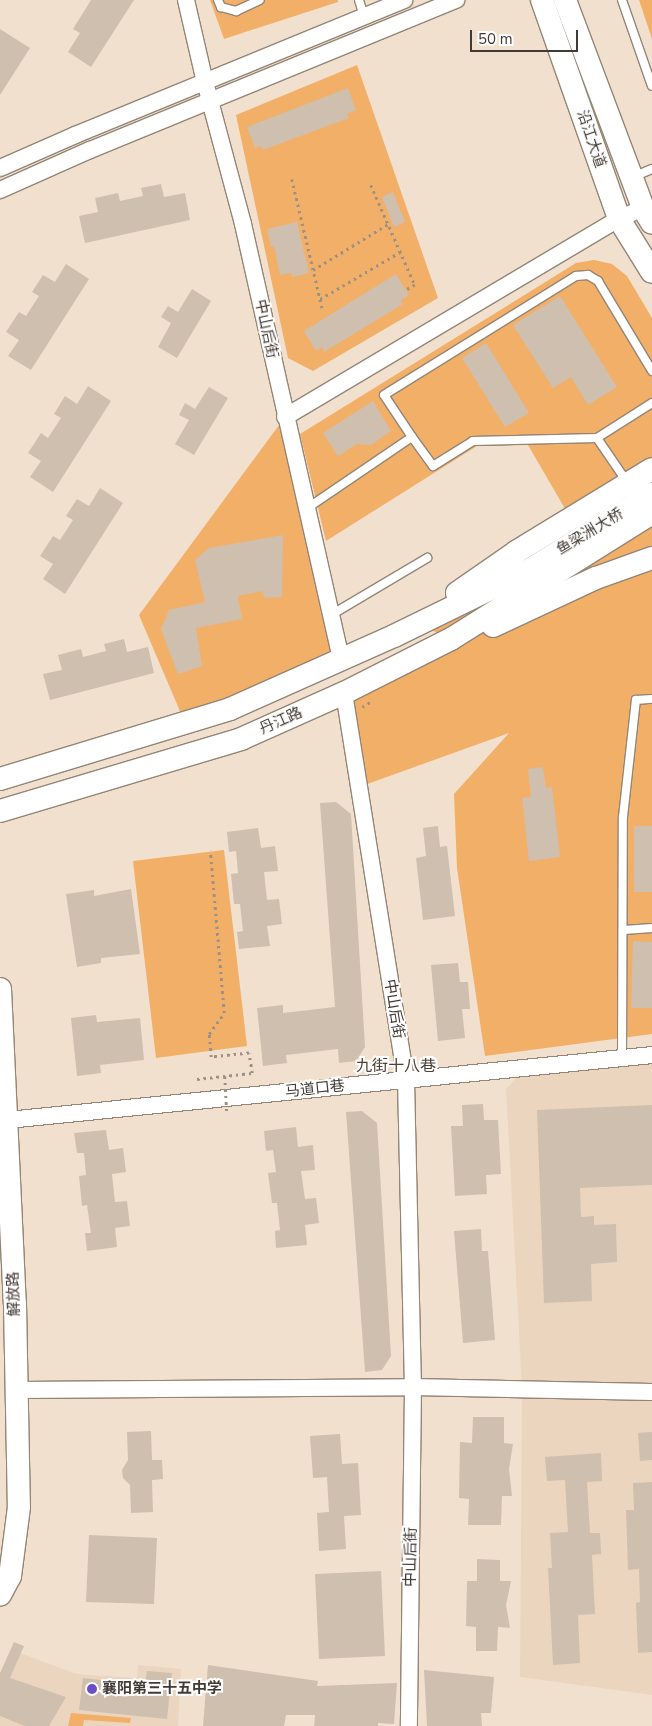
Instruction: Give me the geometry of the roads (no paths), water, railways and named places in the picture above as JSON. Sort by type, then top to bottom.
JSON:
[{"type":"main road","name":"沿江大道","points":[[542,0],[619,219],[652,272]]},
{"type":"main road","name":"沿江大道","points":[[566,0],[631,178],[647,216]]},
{"type":"main road","points":[[418,624],[502,562],[652,469]]},
{"type":"main road","name":"鱼梁洲大桥","points":[[535,576],[652,494]]},
{"type":"main road","name":"鱼梁洲大桥","points":[[535,576],[652,513]]},
{"type":"main road","points":[[451,639],[501,624],[596,578],[652,558]]},
{"type":"main road","points":[[0,779],[230,709],[418,624],[535,576]]},
{"type":"main road","name":"丹江路","points":[[0,811],[241,739],[344,693],[451,639],[535,576]]},
{"type":"main road","name":"解放路","points":[[0,989],[11,1304],[17,1390],[19,1507],[10,1576],[0,1595]]},
{"type":"street","name":"中山后街","points":[[186,0],[204,82],[211,100],[243,224],[341,660]]},
{"type":"street","points":[[0,168],[75,135],[404,0]]},
{"type":"street","points":[[0,190],[211,100],[456,0]]},
{"type":"street","points":[[285,417],[619,219],[647,216]]},
{"type":"street","name":"中山后街","points":[[344,693],[406,1080],[413,1387],[409,1726]]},
{"type":"street","name":"马道口巷","points":[[4,1120],[652,1055]]},
{"type":"street","points":[[17,1390],[413,1387],[652,1392]]},
{"type":"lane","points":[[218,0],[221,7],[236,11],[260,0]]},
{"type":"lane","points":[[359,0],[364,16]]},
{"type":"lane","points":[[622,0],[652,86]]},
{"type":"lane","points":[[631,178],[652,169]]},
{"type":"lane","points":[[652,371],[598,281],[588,275],[576,276],[384,395],[433,466],[473,441],[597,438],[652,403]]},
{"type":"lane","points":[[306,509],[412,437]]},
{"type":"lane","points":[[597,438],[628,484]]},
{"type":"lane","points":[[331,615],[427,558]]},
{"type":"lane","points":[[622,1058],[623,818],[636,700],[652,699]]},
{"type":"lane","points":[[624,930],[652,928]]},
{"type":"place","name":"襄阳第三十五中学","points":[[92,1689]]},
{"type":"district","name":"九街十八巷","points":[[396,1066]]}]
